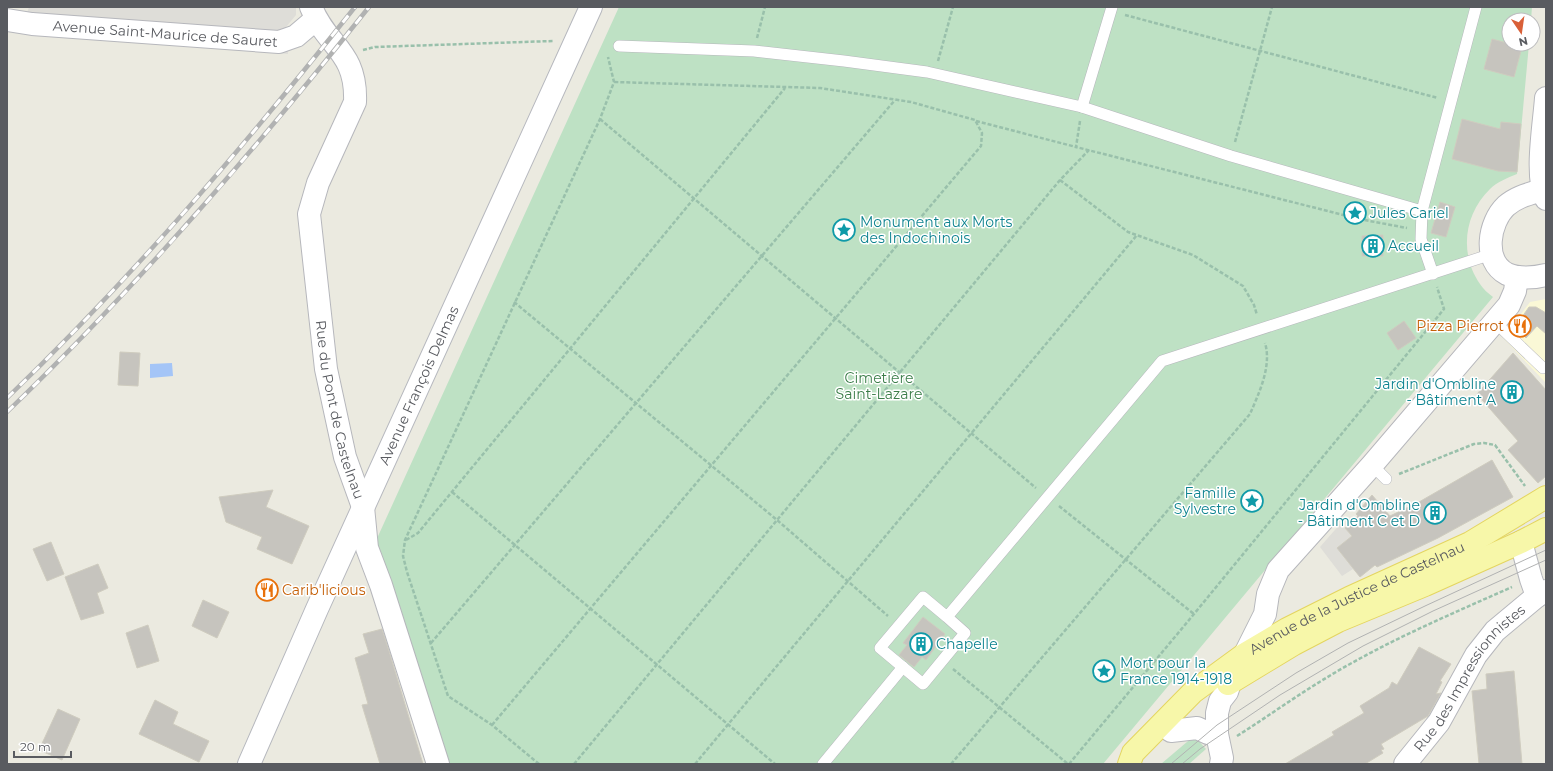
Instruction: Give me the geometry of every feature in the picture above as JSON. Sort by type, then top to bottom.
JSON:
[{"type":"main road","name":"Avenue de la Justice de Castelnau","points":[[1129,764],[1133,754],[1193,692],[1245,654],[1287,629],[1349,598],[1470,543],[1541,500]]},
{"type":"main road","name":"Avenue de la Justice de Castelnau","points":[[1129,764],[1140,761],[1202,700],[1218,688],[1230,683],[1294,644],[1338,621],[1425,586],[1546,529]]},
{"type":"street","name":"Avenue François Delmas","points":[[249,764],[317,609],[591,7]]},
{"type":"street","name":"Avenue Saint-Maurice de Sauret","points":[[7,20],[32,24],[279,42],[296,36],[315,11]]},
{"type":"street","name":"Rue du Pont de Castelnau","points":[[315,11],[350,65],[354,76],[356,89],[356,102],[318,183],[309,214],[326,370],[346,456],[364,507],[367,548],[382,585],[438,764]]},
{"type":"street","points":[[1546,98],[1541,155],[1544,195],[1521,197],[1506,206],[1495,221],[1490,238],[1492,254],[1496,263],[1505,273],[1517,277],[1546,275]]},
{"type":"street","points":[[1245,654],[1265,614],[1268,594],[1278,570],[1379,472],[1509,305],[1515,291],[1517,277]]},
{"type":"street","points":[[1521,542],[1538,589]]},
{"type":"street","name":"Rue des Impressionnistes","points":[[1405,764],[1439,722],[1476,655],[1495,631],[1538,589]]},
{"type":"street","points":[[1219,748],[1217,713],[1220,701],[1227,692],[1230,683]]},
{"type":"street","points":[[1171,731],[1186,728],[1197,728],[1208,733],[1219,748]]},
{"type":"lane","points":[[1433,274],[1421,239],[1422,211],[1476,7]]},
{"type":"lane","points":[[1082,107],[1111,9]]},
{"type":"lane","points":[[619,46],[754,51],[844,61],[934,74],[1082,107],[1231,156],[1422,211]]},
{"type":"lane","points":[[947,617],[1162,361],[1492,254]]},
{"type":"lane","points":[[1495,322],[1543,368]]},
{"type":"lane","points":[[923,597],[965,633],[923,684],[880,648],[899,626],[923,597]]},
{"type":"lane","points":[[823,764],[903,667]]},
{"type":"path","points":[[754,51],[765,7]]},
{"type":"path","points":[[934,74],[953,7]]},
{"type":"path","points":[[1231,156],[1272,7]]},
{"type":"path","points":[[1111,9],[1260,51],[1451,101]]},
{"type":"path","points":[[344,55],[375,47],[576,41]]},
{"type":"path","points":[[538,764],[492,725],[448,696],[403,556],[405,540],[600,119],[614,82],[608,57],[619,46]]},
{"type":"path","points":[[614,82],[820,88],[911,102],[1076,147],[1359,219],[1421,231]]},
{"type":"path","points":[[405,540],[418,533],[785,87]]},
{"type":"path","points":[[431,643],[896,100]]},
{"type":"path","points":[[1076,147],[1082,107]]},
{"type":"path","points":[[600,119],[1047,497],[1194,614]]},
{"type":"path","points":[[492,725],[982,146],[982,132],[975,120]]},
{"type":"path","points":[[574,764],[1060,180],[1089,150]]},
{"type":"path","points":[[951,764],[1250,414],[1262,385],[1267,350],[1254,305],[1243,286],[1193,255],[1128,232],[1060,180]]},
{"type":"path","points":[[695,764],[1137,235]]},
{"type":"path","points":[[942,660],[1069,764],[1444,309],[1433,274]]},
{"type":"path","points":[[514,302],[777,520],[899,626]]},
{"type":"path","points":[[1379,472],[1474,444],[1484,443],[1495,445],[1541,500]]},
{"type":"path","points":[[452,492],[775,764]]},
{"type":"path","points":[[1219,748],[1327,677],[1372,653],[1421,629],[1538,589]]},
{"type":"shaded area","points":[[29,7],[296,7],[296,15],[286,27],[288,54],[22,28]]},
{"type":"shaded area","points":[[1546,299],[1546,383],[1503,338],[1530,302]]},
{"type":"shaded area","points":[[1341,523],[1375,565],[1360,577],[1353,569],[1342,576],[1320,547]]},
{"type":"green space","name":"Cimetière Saint-Lazare","points":[[619,7],[1532,7],[1532,12],[1501,12],[1501,52],[1528,52],[1517,174],[1496,184],[1481,199],[1470,222],[1467,235],[1469,260],[1473,272],[1483,288],[1493,297],[1103,764],[444,764],[374,545]]},
{"type":"green space","points":[[1194,736],[1206,749],[1189,764],[1161,764]]},
{"type":"water","points":[[172,363],[173,376],[150,378],[150,364]]},
{"type":"building","points":[[1492,39],[1501,41],[1501,52],[1521,52],[1514,77],[1484,69]]},
{"type":"building","points":[[1462,119],[1500,129],[1501,122],[1521,124],[1517,172],[1498,171],[1452,159]]},
{"type":"building","points":[[1440,202],[1455,207],[1446,237],[1431,233]]},
{"type":"building","name":"Accueil","points":[[1383,235],[1383,256],[1362,256],[1362,236]]},
{"type":"building","points":[[1529,307],[1536,307],[1546,313],[1546,334],[1537,326],[1526,338],[1515,327]]},
{"type":"building","points":[[1404,321],[1416,338],[1398,350],[1387,333]]},
{"type":"building","points":[[120,352],[140,353],[138,386],[118,385]]},
{"type":"building","name":"Jardin d'Ombline - Bâtiment A","points":[[1513,353],[1546,390],[1546,476],[1538,483],[1508,450],[1518,441],[1477,394]]},
{"type":"building","name":"Jardin d'Ombline - Bâtiment C et D","points":[[1492,460],[1513,497],[1438,538],[1377,567],[1375,565],[1360,577],[1337,548],[1352,536],[1345,528],[1358,516],[1356,514],[1372,495],[1390,516],[1419,502]]},
{"type":"building","points":[[273,490],[266,507],[309,526],[292,564],[257,549],[262,537],[226,522],[219,497]]},
{"type":"building","points":[[51,542],[64,574],[47,581],[33,549]]},
{"type":"building","points":[[98,564],[108,588],[97,593],[104,613],[81,620],[65,577]]},
{"type":"building","points":[[203,600],[229,612],[217,638],[192,626]]},
{"type":"building","name":"Chapelle","points":[[923,617],[945,634],[926,660],[922,657],[914,667],[899,655],[907,645],[903,643]]},
{"type":"building","points":[[148,625],[159,661],[137,668],[126,633]]},
{"type":"building","points":[[382,629],[423,764],[380,764],[362,705],[368,704],[355,658],[369,653],[363,634]]},
{"type":"building","points":[[1419,647],[1451,664],[1440,681],[1442,682],[1436,694],[1441,693],[1428,716],[1381,744],[1384,749],[1381,750],[1383,753],[1365,764],[1285,764],[1334,735],[1332,732],[1364,713],[1360,706],[1389,688],[1392,682],[1397,685]]},
{"type":"building","points":[[1514,671],[1522,764],[1479,764],[1472,691],[1487,689],[1486,674]]},
{"type":"building","points":[[155,700],[178,712],[173,724],[209,741],[199,762],[139,734]]},
{"type":"building","points":[[58,709],[80,719],[62,760],[39,750]]},
{"type":"tram line","points":[[1171,764],[1217,725],[1296,673],[1348,643],[1546,550]]},
{"type":"tram line","points":[[1182,764],[1200,749],[1280,695],[1363,646],[1433,611],[1546,560]]},
{"type":"railway","points":[[7,398],[99,305],[188,208],[231,159],[355,7]]},
{"type":"railway","points":[[7,412],[103,316],[194,216],[283,113],[369,7]]},
{"type":"place","name":"Jules Cariel","points":[[1355,213]]},
{"type":"place","name":"Monument aux Morts des Indochinois","points":[[844,230]]},
{"type":"place","name":"Accueil","points":[[1373,246]]},
{"type":"place","name":"Pizza Pierrot","points":[[1520,326]]},
{"type":"place","name":"Jardin d'Ombline - Bâtiment A","points":[[1512,392]]},
{"type":"place","name":"Famille Sylvestre","points":[[1252,501]]},
{"type":"place","name":"Jardin d'Ombline - Bâtiment C et D","points":[[1435,513]]},
{"type":"place","name":"Carib'licious","points":[[267,590]]},
{"type":"place","name":"Chapelle","points":[[921,644]]},
{"type":"place","name":"Mort pour la France 1914-1918","points":[[1104,671]]}]
